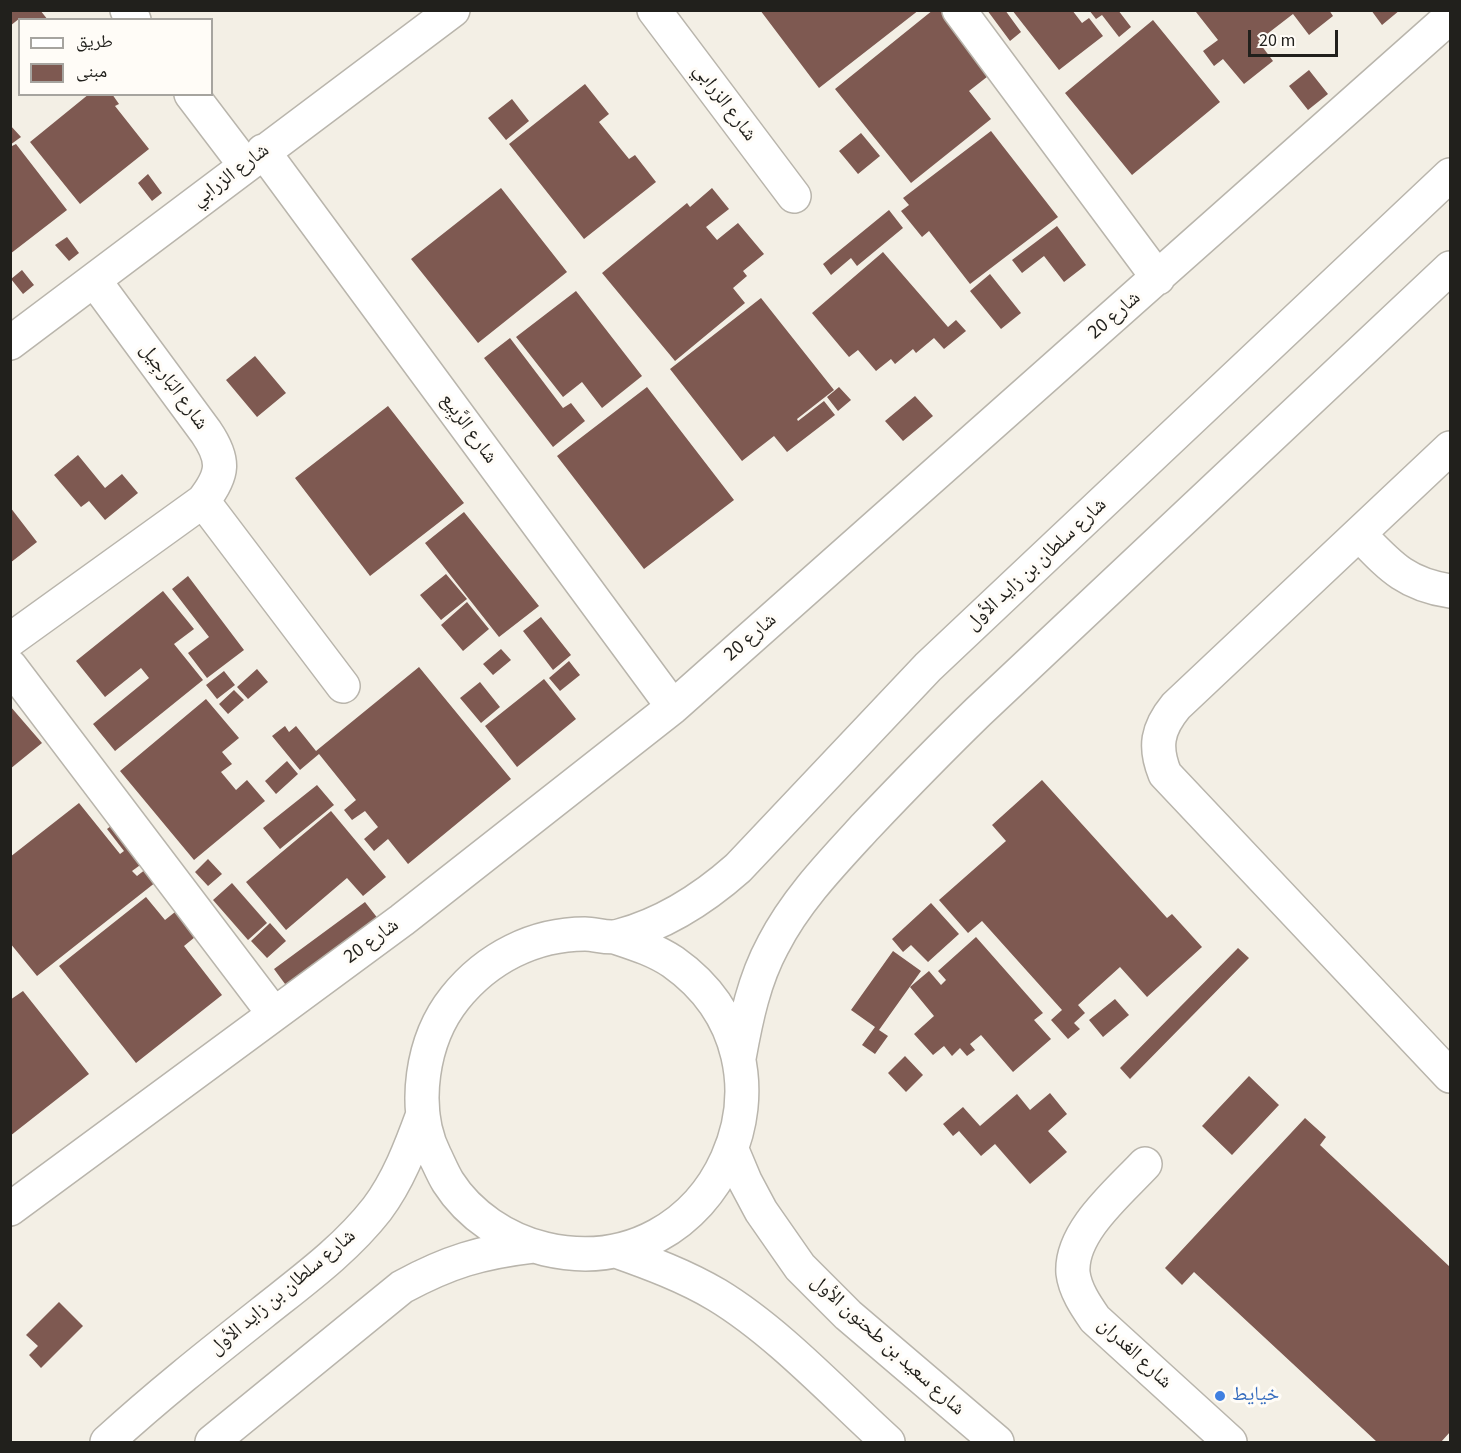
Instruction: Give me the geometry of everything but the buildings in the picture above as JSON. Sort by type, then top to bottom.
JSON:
[{"type":"street","name":"شارع الزرابي","points":[[10,343],[453,10]]},
{"type":"street","name":"شارع الزرابي","points":[[654,10],[794,196]]},
{"type":"street","points":[[959,10],[1158,278]]},
{"type":"street","name":"شارع 20","points":[[10,1209],[402,920],[673,707],[1450,17]]},
{"type":"street","name":"شارع الرَّبِيع","points":[[193,96],[254,158],[673,707]]},
{"type":"street","name":"شارع سلطان بن زايد الأول","points":[[615,937],[669,917],[694,903],[738,868],[928,667],[1450,175]]},
{"type":"street","points":[[739,1060],[746,1020],[757,982],[773,945],[794,911],[849,845],[978,712],[1450,268]]},
{"type":"street","name":"شارع البَارجِيل","points":[[10,640],[203,501],[215,486],[220,467],[217,448],[94,280]]},
{"type":"street","points":[[1450,448],[1176,706],[1166,717],[1160,731],[1158,746],[1159,760],[1165,774],[1450,1076]]},
{"type":"street","points":[[203,501],[343,686]]},
{"type":"street","points":[[1359,534],[1402,575],[1418,583],[1450,591]]},
{"type":"street","points":[[10,666],[274,1014]]},
{"type":"street","points":[[586,934],[615,937],[645,946],[672,961],[696,980],[720,1013],[730,1031],[739,1060],[742,1090],[740,1121],[732,1150],[718,1178],[698,1204],[674,1225],[646,1241],[616,1251],[588,1254],[560,1253],[532,1246],[500,1232],[471,1210],[448,1182],[432,1150],[423,1114],[423,1084],[427,1054],[453,999],[474,977],[499,958],[526,945],[555,937],[586,934]]},
{"type":"street","name":"شارع سلطان بن زايد الأول","points":[[107,1443],[185,1374],[304,1279],[356,1234],[378,1208],[396,1179],[423,1114]]},
{"type":"street","name":"شارع سعيد بن طحنون الأول","points":[[732,1150],[760,1211],[800,1267],[848,1315],[997,1443]]},
{"type":"street","name":"شارع الغدران","points":[[1145,1164],[1085,1229],[1074,1258],[1073,1275],[1082,1298],[1095,1319],[1230,1443]]},
{"type":"street","points":[[212,1443],[402,1287],[433,1270],[464,1258],[498,1250],[532,1246]]},
{"type":"street","points":[[616,1251],[684,1278],[717,1295],[747,1315],[776,1338],[871,1436]]},
{"type":"place","name":"خيايط","points":[[1220,1396]]}]
